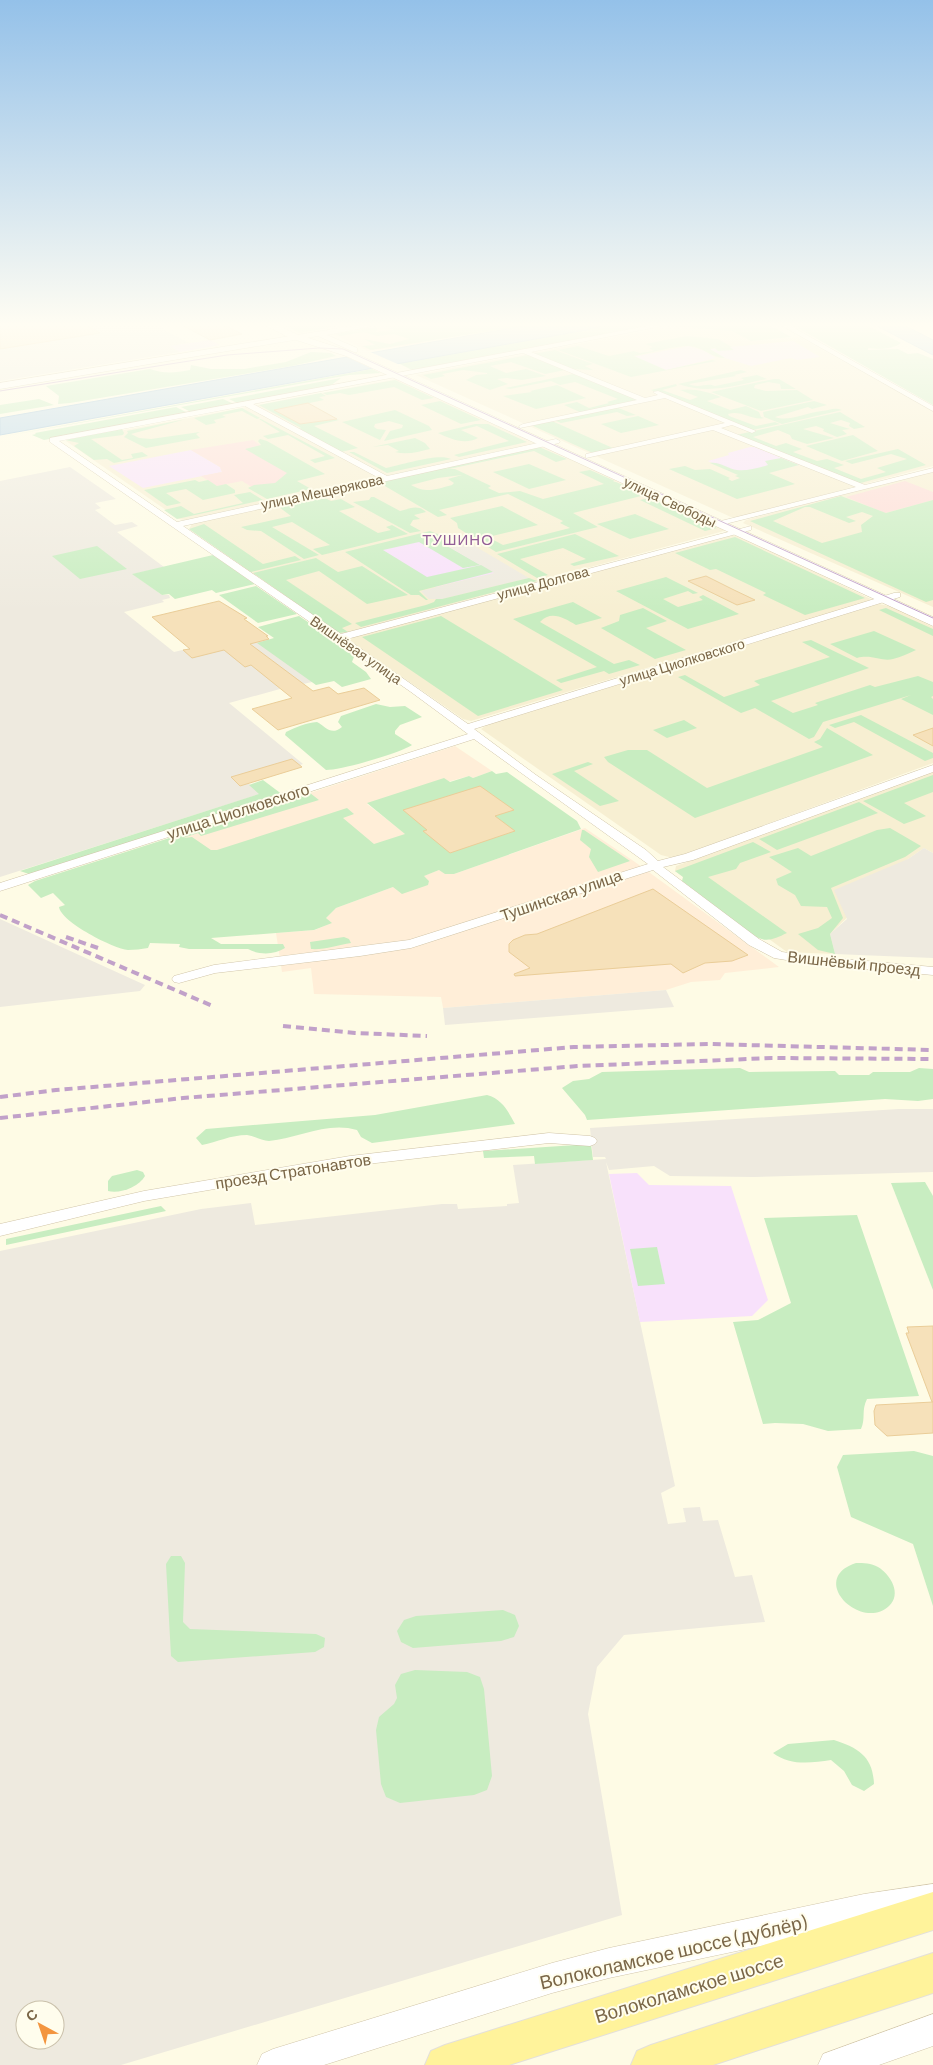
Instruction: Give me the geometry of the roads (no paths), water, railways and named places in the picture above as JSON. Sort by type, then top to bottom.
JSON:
[{"type":"main road","name":"улица Свободы","points":[[497,420],[720,524],[738,527]]},
{"type":"main road","name":"улица Свободы","points":[[511,420],[891,598],[933,622]]},
{"type":"main road","name":"улица Свободы","points":[[891,598],[933,612]]},
{"type":"main road","name":"Волоколамское шоссе","points":[[445,2065],[933,1911]]},
{"type":"main road","points":[[651,2065],[933,1973]]},
{"type":"street","name":"Вишнёвая улица","points":[[159,420],[53,440],[476,735],[655,864]]},
{"type":"street","points":[[278,420],[385,478]]},
{"type":"street","points":[[523,426],[549,420]]},
{"type":"street","points":[[725,420],[752,431],[733,435]]},
{"type":"street","points":[[589,456],[732,423]]},
{"type":"street","points":[[713,427],[862,487]]},
{"type":"street","name":"улица Мещерякова","points":[[176,525],[556,441]]},
{"type":"street","name":"улица Долгова","points":[[338,638],[665,550],[862,487],[933,470]]},
{"type":"street","name":"улица Циолковского","points":[[466,728],[891,598]]},
{"type":"street","name":"улица Циолковского","points":[[0,887],[476,735]]},
{"type":"street","name":"Тушинская улица","points":[[178,979],[214,969],[360,952],[411,944],[468,928],[588,885],[655,864],[689,857],[933,768]]},
{"type":"street","name":"Вишнёвый проезд","points":[[655,864],[661,872],[754,942],[779,955],[811,960],[933,971]]},
{"type":"street","name":"проезд Стратонавтов","points":[[0,1230],[152,1194],[350,1161],[549,1138],[590,1141]]},
{"type":"street","name":"Волоколамское шоссе (дублёр)","points":[[273,2065],[552,1978],[609,1963],[864,1909],[933,1899]]},
{"type":"street","points":[[834,2065],[933,2030]]},
{"type":"water","points":[[0,420],[82,420],[0,435]]},
{"type":"tram line","points":[[500,420],[933,618]]},
{"type":"railway","points":[[0,915],[215,1007]]},
{"type":"railway","points":[[66,937],[98,948]]},
{"type":"railway","points":[[283,1026],[355,1033],[427,1036]]},
{"type":"railway","points":[[0,1097],[56,1090],[574,1047],[709,1044],[933,1050]]},
{"type":"railway","points":[[0,1118],[183,1098],[578,1066],[772,1058],[933,1059]]},
{"type":"district","name":"ТУШИНО","points":[[458,540]]}]
